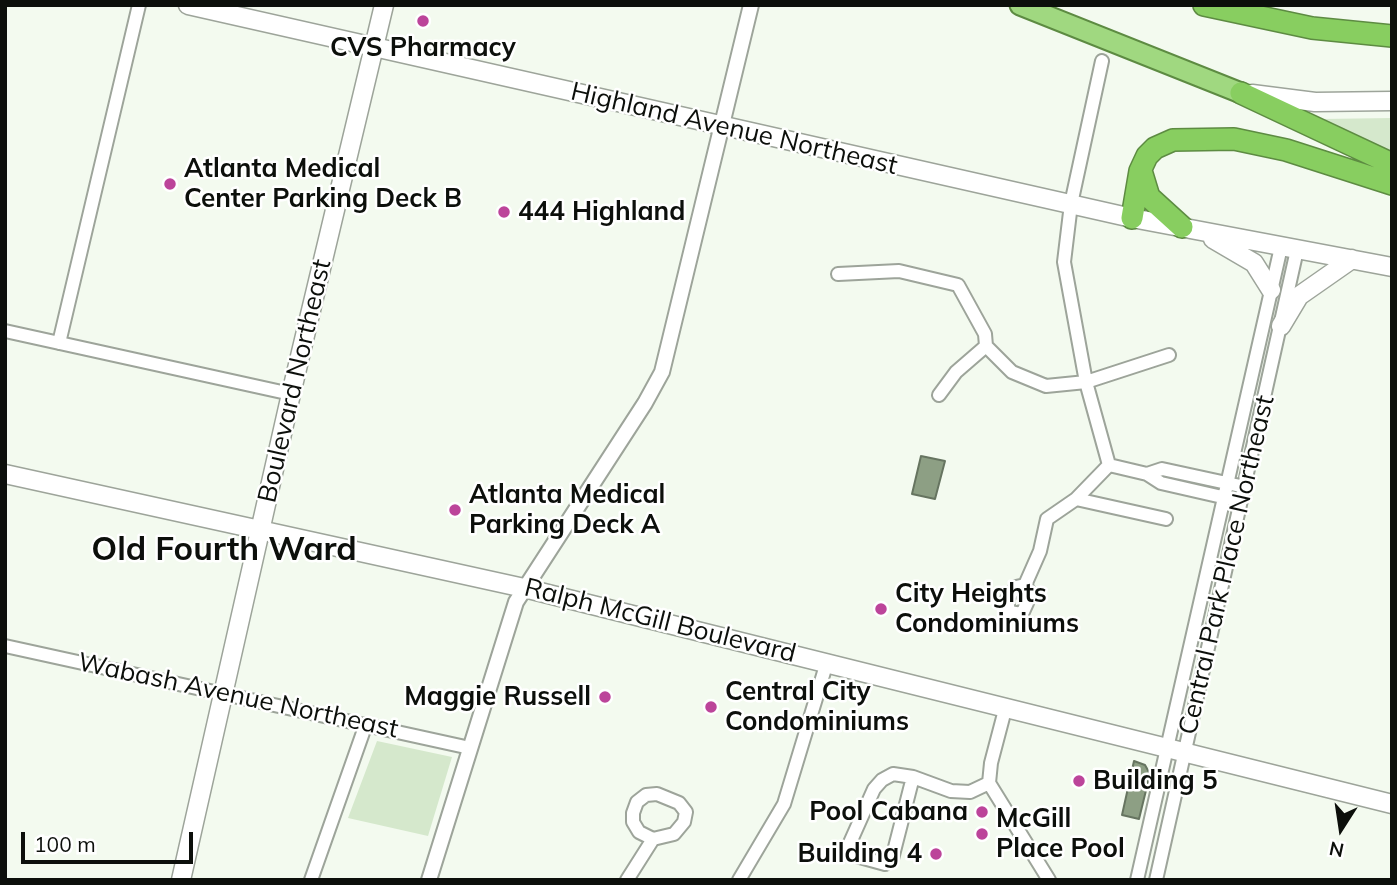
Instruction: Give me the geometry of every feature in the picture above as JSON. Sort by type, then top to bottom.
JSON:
[{"type":"highway","points":[[1020,5],[1241,93],[1392,164]]},
{"type":"highway","points":[[1204,5],[1312,28],[1385,36]]},
{"type":"highway","points":[[1132,218],[1140,171],[1147,156],[1164,143],[1213,138],[1286,150],[1392,184]]},
{"type":"highway","points":[[1140,171],[1149,197],[1184,228]]},
{"type":"main road","name":"Highland Avenue Northeast","points":[[188,5],[1132,218],[1392,267]]},
{"type":"main road","name":"Boulevard Northeast","points":[[181,880],[291,394],[384,5]]},
{"type":"main road","points":[[1241,93],[1315,102],[1392,102]]},
{"type":"main road","points":[[1184,228],[1247,258],[1271,289]]},
{"type":"main road","points":[[1281,326],[1298,296],[1352,259]]},
{"type":"main road","name":"Ralph McGill Boulevard","points":[[5,474],[524,588],[1392,804]]},
{"type":"street","points":[[59,343],[139,5]]},
{"type":"street","points":[[429,880],[516,603],[645,403],[662,372],[751,5]]},
{"type":"street","points":[[1101,61],[1071,204],[1064,262],[1086,382],[1109,465]]},
{"type":"street","name":"Central Park Place Northeast","points":[[1138,880],[1271,289],[1289,248]]},
{"type":"street","name":"Central Park Place Northeast","points":[[1156,880],[1281,326],[1289,248]]},
{"type":"street","points":[[838,274],[899,271],[958,285],[985,334],[986,346],[1012,372],[1046,386],[1086,382],[1169,355]]},
{"type":"street","points":[[5,331],[291,394]]},
{"type":"street","points":[[939,395],[956,372],[986,346]]},
{"type":"street","points":[[1109,465],[1147,474],[1161,483],[1242,502]]},
{"type":"street","points":[[1025,585],[1040,551],[1046,519],[1076,499],[1109,465]]},
{"type":"street","points":[[1147,474],[1162,469],[1245,487]]},
{"type":"street","points":[[1076,499],[1166,519]]},
{"type":"street","name":"Wabash Avenue Northeast","points":[[5,646],[470,748]]},
{"type":"street","points":[[739,880],[784,804],[827,662]]},
{"type":"street","points":[[1006,706],[991,763],[989,783],[1049,880]]},
{"type":"street","points":[[311,880],[366,724]]},
{"type":"street","points":[[913,777],[892,859],[885,864],[856,856],[849,845],[874,789],[892,774],[913,777],[951,791],[970,792],[989,783]]},
{"type":"street","points":[[627,880],[653,839]]},
{"type":"shaded area","points":[[1392,118],[1392,155],[1320,124],[1321,119]]},
{"type":"shaded area","points":[[921,456],[945,461],[935,499],[912,494]]},
{"type":"shaded area","points":[[377,741],[452,757],[428,836],[348,818]]},
{"type":"shaded area","points":[[1134,761],[1145,765],[1150,774],[1139,819],[1122,815]]},
{"type":"place","name":"CVS Pharmacy","points":[[423,21]]},
{"type":"place","name":"Atlanta Medical Center Parking Deck B","points":[[170,184]]},
{"type":"place","name":"444 Highland","points":[[504,212]]},
{"type":"place","name":"Atlanta Medical Parking Deck A","points":[[455,510]]},
{"type":"place","name":"City Heights Condominiums","points":[[881,609]]},
{"type":"place","name":"Maggie Russell","points":[[605,697]]},
{"type":"place","name":"Central City Condominiums","points":[[711,707]]},
{"type":"place","name":"Building 5","points":[[1079,781]]},
{"type":"place","name":"Pool Cabana","points":[[982,812]]},
{"type":"place","name":"McGill Place Pool","points":[[982,834]]},
{"type":"place","name":"Building 4","points":[[936,854]]},
{"type":"district","name":"Old Fourth Ward","points":[[224,550]]}]
